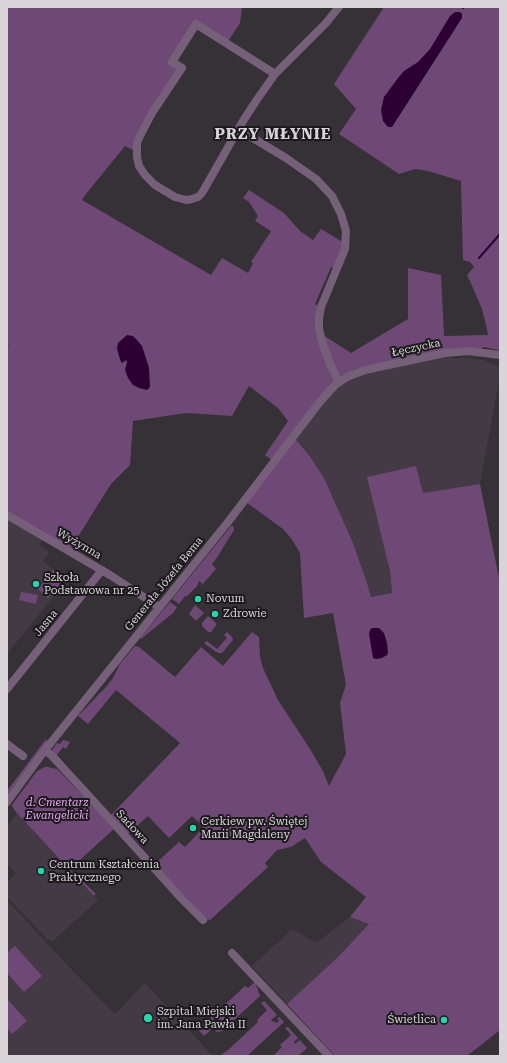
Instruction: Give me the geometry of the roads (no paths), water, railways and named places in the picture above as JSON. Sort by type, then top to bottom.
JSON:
[{"type":"street","points":[[275,74],[196,24],[172,62],[182,68],[152,113],[140,136],[136,152],[142,171],[147,178],[161,189],[179,199],[186,200],[195,198],[202,193],[238,129],[275,74],[326,23],[339,7]]},
{"type":"street","points":[[238,129],[291,161],[316,179],[332,196],[341,214],[346,231],[345,249],[321,307],[319,319],[322,342],[339,382]]},
{"type":"street","name":"Łęczycka","points":[[339,382],[355,373],[445,353],[468,351],[500,355]]},
{"type":"street","name":"Generała Józefa Bema","points":[[7,802],[45,750],[254,489],[319,403],[339,382]]},
{"type":"street","name":"Wyżynna","points":[[7,515],[102,570],[159,607]]},
{"type":"street","name":"Jasna","points":[[7,689],[102,570]]},
{"type":"street","points":[[7,744],[23,756]]},
{"type":"street","name":"Sadowa","points":[[45,750],[203,920]]},
{"type":"street","points":[[232,953],[329,1056]]},
{"type":"waterway","points":[[479,258],[500,234]]},
{"type":"place","name":"Szkoła Podstawowa nr 25","points":[[36,584]]},
{"type":"place","name":"Novum","points":[[198,599]]},
{"type":"place","name":"Zdrowie","points":[[215,614]]},
{"type":"place","name":"Cerkiew pw. Świętej Marii Magdaleny","points":[[193,828]]},
{"type":"place","name":"Centrum Kształcenia Praktycznego","points":[[41,871]]},
{"type":"place","name":"Szpital Miejski im. Jana Pawła II","points":[[148,1018]]},
{"type":"place","name":"Świetlica","points":[[444,1020]]},
{"type":"district","name":"PRZY MŁYNIE","points":[[273,135]]},
{"type":"park label","name":"d. Cmentarz Ewangelicki","points":[[57,809]]}]
